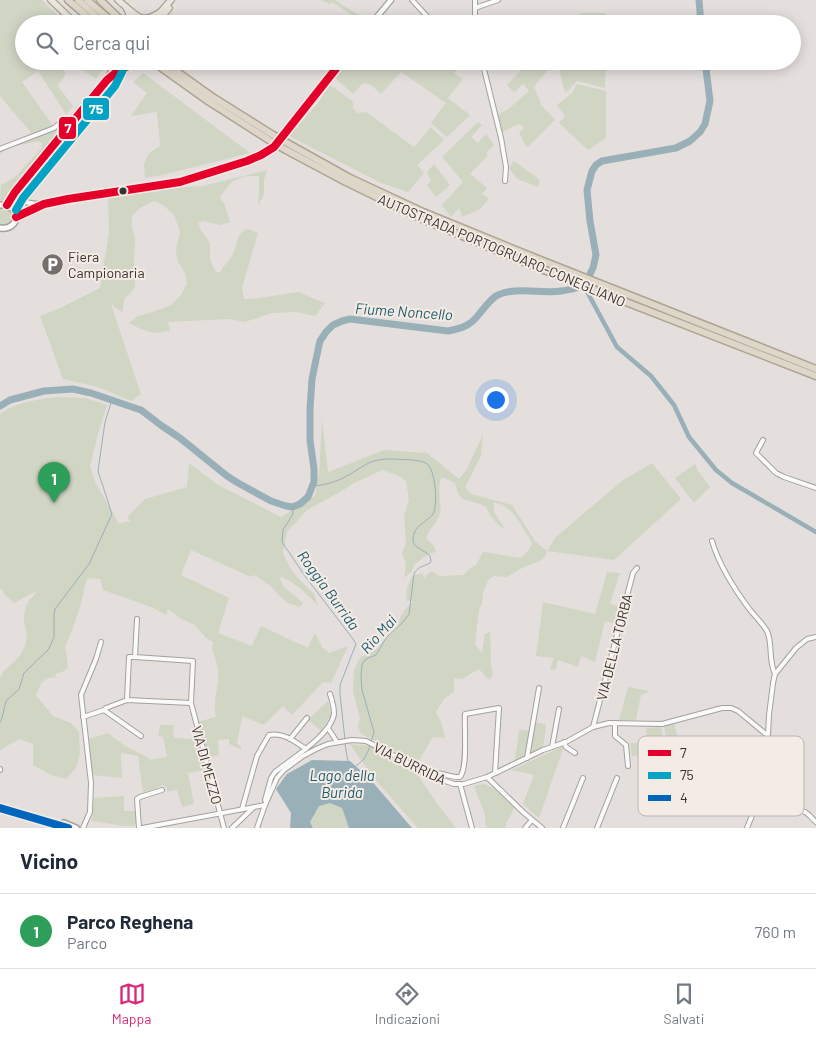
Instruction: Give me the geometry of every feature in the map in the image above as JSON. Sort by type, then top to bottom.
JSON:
[{"type":"highway","points":[[68,0],[86,15]]},
{"type":"highway","points":[[78,0],[95,15]]},
{"type":"highway","points":[[87,0],[104,15]]},
{"type":"highway","points":[[100,0],[116,15]]},
{"type":"highway","name":"AUTOSTRADA PORTOGRUARO-CONEGLIANO","points":[[163,70],[233,118],[422,215],[536,267],[800,366],[816,369]]},
{"type":"highway","name":"AUTOSTRADA PORTOGRUARO-CONEGLIANO","points":[[175,70],[271,138]]},
{"type":"highway","points":[[177,70],[183,76]]},
{"type":"highway","name":"AUTOSTRADA PORTOGRUARO-CONEGLIANO","points":[[800,366],[816,376]]},
{"type":"main road","points":[[51,0],[67,15]]},
{"type":"main road","points":[[118,0],[136,15]]},
{"type":"main road","points":[[156,15],[172,0]]},
{"type":"main road","points":[[162,15],[172,0]]},
{"type":"main road","points":[[126,7],[131,15]]},
{"type":"main road","points":[[7,205],[15,192],[107,80],[113,70]]},
{"type":"main road","points":[[107,80],[121,70]]},
{"type":"main road","points":[[0,205],[7,205],[14,210],[16,218],[10,227],[0,228]]},
{"type":"main road","points":[[0,808],[68,828]]},
{"type":"main road","points":[[44,820],[60,822],[76,828]]},
{"type":"street","points":[[378,15],[391,0]]},
{"type":"street","points":[[412,0],[426,15]]},
{"type":"street","points":[[475,0],[475,15]]},
{"type":"street","points":[[475,8],[498,0]]},
{"type":"street","points":[[20,186],[19,194],[26,203],[43,204],[180,182],[261,155],[274,147],[335,70]]},
{"type":"street","points":[[484,70],[501,138],[506,167],[505,181]]},
{"type":"street","points":[[0,149],[54,128],[66,118]]},
{"type":"street","points":[[16,218],[43,204]]},
{"type":"street","points":[[763,440],[756,454],[776,473],[816,488]]},
{"type":"street","points":[[712,541],[728,578],[750,610],[762,623],[768,634],[771,663],[775,674]]},
{"type":"street","name":"VIA DELLA TORBA","points":[[594,727],[633,572],[637,568]]},
{"type":"street","points":[[722,581],[728,578]]},
{"type":"street","points":[[127,700],[129,657],[135,657],[138,619]]},
{"type":"street","points":[[768,735],[772,683],[775,674],[796,648],[807,639],[816,637]]},
{"type":"street","points":[[83,828],[90,812],[91,796],[81,695],[101,642]]},
{"type":"street","name":"VIA DI MEZZO","points":[[135,657],[193,661],[191,703],[224,828]]},
{"type":"street","points":[[527,758],[539,688]]},
{"type":"street","points":[[257,828],[265,805],[271,778],[275,772],[314,743],[328,728],[334,715],[330,694]]},
{"type":"street","points":[[83,717],[127,700],[191,703]]},
{"type":"street","points":[[427,773],[433,771],[460,777],[463,773],[464,761],[465,714],[500,708],[495,773]]},
{"type":"street","name":"VIA BURRIDA","points":[[265,805],[277,778],[284,770],[316,748],[339,741],[349,740],[371,743],[439,779],[454,784],[464,784],[487,777],[594,727],[609,723],[662,724],[722,708],[731,708],[738,710],[768,735]]},
{"type":"street","points":[[552,747],[559,709]]},
{"type":"street","points":[[104,710],[141,736]]},
{"type":"street","points":[[290,738],[307,718]]},
{"type":"street","points":[[615,723],[615,736],[626,745],[628,766]]},
{"type":"street","points":[[328,728],[339,741]]},
{"type":"street","points":[[242,809],[257,756],[269,735],[275,733],[282,734],[306,749]]},
{"type":"street","points":[[564,742],[566,746],[576,753]]},
{"type":"street","points":[[487,777],[542,828]]},
{"type":"street","points":[[564,828],[583,778]]},
{"type":"street","points":[[597,828],[618,778]]},
{"type":"street","points":[[460,784],[472,828]]},
{"type":"street","points":[[162,790],[138,799],[140,828],[265,805]]},
{"type":"street","points":[[232,828],[255,806]]},
{"type":"street","points":[[804,812],[815,818]]},
{"type":"street","points":[[747,828],[752,816]]},
{"type":"street","points":[[526,828],[532,820]]},
{"type":"green space","points":[[0,0],[42,0],[58,15],[15,15],[15,70],[64,70],[66,73],[58,86],[73,106],[66,114],[38,71],[22,82],[53,126],[32,134],[0,96]]},
{"type":"green space","points":[[320,0],[335,0],[358,15],[352,15],[332,2],[331,4]]},
{"type":"green space","points":[[584,13],[606,13],[606,15],[578,15]]},
{"type":"green space","points":[[84,70],[102,70],[96,79]]},
{"type":"green space","points":[[338,70],[457,70],[454,73],[463,79],[448,98],[470,115],[447,137],[431,123],[446,103],[401,72],[381,94],[371,85],[363,83],[353,94],[333,76]]},
{"type":"green space","points":[[521,70],[548,70],[534,87],[542,106],[555,120],[527,148],[519,133],[524,128],[519,124],[502,132],[498,115],[507,110],[529,91],[523,84],[514,92],[507,85]]},
{"type":"green space","points":[[559,70],[606,70],[605,88],[577,81],[566,93]]},
{"type":"green space","points":[[143,73],[250,153],[145,178],[144,164],[149,153],[160,146],[157,112],[131,116],[147,93],[133,82]]},
{"type":"green space","points":[[577,84],[606,91],[606,138],[588,150],[559,123],[565,116],[557,105],[572,93]]},
{"type":"green space","points":[[98,85],[5,201],[0,202],[1,185],[15,177],[41,149],[42,143],[38,141],[13,147],[3,151],[0,155],[0,151],[54,130],[70,116],[92,89]]},
{"type":"green space","points":[[330,85],[353,102],[353,108],[357,113],[366,112],[414,147],[431,127],[444,140],[417,165],[424,173],[408,192],[381,183],[289,136],[318,103]]},
{"type":"green space","points":[[478,122],[482,125],[471,137],[478,143],[486,134],[494,145],[486,153],[488,155],[470,174],[487,188],[482,194],[489,199],[480,209],[462,217],[459,208],[451,217],[442,205],[463,182],[442,157]]},
{"type":"green space","points":[[514,161],[540,180],[538,187],[517,179],[509,168]]},
{"type":"green space","points":[[434,164],[450,185],[436,197],[427,185],[431,181],[427,172]]},
{"type":"green space","points":[[267,170],[264,180],[264,195],[258,205],[259,176],[245,176],[231,183],[220,198],[225,205],[230,222],[220,225],[203,221],[198,223],[210,243],[210,260],[216,272],[220,272],[232,256],[241,234],[248,229],[258,233],[242,288],[244,299],[299,292],[325,303],[315,316],[296,312],[272,313],[245,322],[229,319],[168,322],[170,331],[153,333],[129,323],[138,316],[171,305],[181,295],[187,284],[185,273],[177,260],[176,249],[180,232],[174,215],[163,205],[154,201],[140,208],[132,216],[135,238],[135,286],[125,298],[122,312],[111,304],[141,394],[131,401],[98,387],[63,379],[40,316],[100,288],[109,232],[108,197],[167,188],[203,186]]},
{"type":"green space","points":[[4,208],[12,215],[10,222],[5,225],[0,224],[0,209]]},
{"type":"green space","points":[[56,397],[86,398],[107,405],[90,466],[95,482],[119,524],[131,522],[127,517],[145,499],[187,487],[189,463],[218,485],[281,517],[315,496],[319,475],[322,419],[328,472],[384,450],[427,453],[459,479],[467,469],[483,434],[481,456],[465,487],[471,494],[512,505],[535,541],[547,551],[545,557],[540,561],[506,577],[494,576],[489,579],[483,592],[475,644],[482,653],[485,634],[490,632],[493,675],[489,680],[479,669],[462,679],[454,678],[454,692],[444,699],[436,712],[442,724],[445,738],[433,737],[418,762],[361,734],[358,726],[360,718],[353,692],[354,671],[361,657],[374,651],[398,627],[401,616],[413,601],[407,601],[406,597],[407,588],[412,576],[422,573],[424,578],[431,571],[440,576],[463,575],[476,565],[483,552],[521,558],[532,544],[516,517],[505,506],[494,503],[494,512],[505,529],[491,517],[486,507],[462,499],[455,483],[442,477],[439,485],[440,513],[426,538],[434,546],[436,552],[428,554],[414,565],[412,571],[404,578],[406,563],[402,553],[406,543],[404,515],[409,500],[406,481],[397,475],[382,470],[352,484],[307,510],[287,532],[283,553],[296,576],[314,594],[318,606],[300,588],[284,578],[279,577],[284,587],[303,603],[300,607],[288,603],[273,588],[255,575],[251,577],[191,550],[181,575],[229,598],[218,633],[252,646],[261,626],[308,648],[315,633],[322,647],[329,653],[348,646],[331,683],[323,682],[292,715],[283,706],[264,725],[242,716],[237,744],[241,746],[241,749],[229,744],[229,739],[218,740],[219,755],[208,758],[197,722],[216,717],[215,705],[218,675],[212,649],[213,642],[206,638],[195,625],[180,618],[168,609],[166,615],[151,607],[103,590],[100,579],[87,578],[80,607],[65,646],[68,667],[64,671],[55,674],[56,677],[43,682],[36,695],[53,716],[71,723],[79,732],[80,753],[76,768],[66,779],[51,775],[33,765],[33,744],[19,739],[0,750],[0,677],[21,654],[25,645],[27,636],[24,615],[29,600],[36,591],[14,603],[0,588],[0,414],[19,404]]},
{"type":"green space","points":[[652,463],[681,499],[614,560],[547,551],[556,537],[623,480]]},
{"type":"green space","points":[[695,464],[710,487],[694,503],[675,478]]},
{"type":"green space","points":[[607,572],[620,573],[610,604],[620,607],[617,624],[605,621],[595,662],[581,656],[578,667],[558,660],[556,670],[550,669],[554,658],[536,656],[543,602],[595,614]]},
{"type":"green space","points":[[628,687],[650,691],[641,695],[636,720],[619,720]]},
{"type":"green space","points":[[328,701],[331,715],[321,731],[308,720]]},
{"type":"green space","points":[[536,722],[546,725],[543,748],[515,760],[519,730],[533,731]]},
{"type":"green space","points":[[674,723],[677,736],[666,736],[664,726]]},
{"type":"green space","points":[[160,725],[173,725],[174,738],[198,739],[206,770],[188,773],[194,804],[182,807],[177,790],[167,791],[167,787],[163,785],[143,793],[138,756],[121,753],[122,778],[92,775],[89,739],[108,733],[125,746],[149,758],[149,760],[167,757],[163,737],[158,736]]},
{"type":"green space","points":[[661,727],[663,736],[647,736],[646,728]]},
{"type":"green space","points":[[630,743],[638,743],[638,755],[632,756]]},
{"type":"green space","points":[[350,744],[370,746],[404,768],[408,766],[415,771],[456,828],[418,828],[372,776]]},
{"type":"green space","points":[[564,746],[539,818],[523,804],[534,775],[511,770]]},
{"type":"green space","points":[[484,784],[494,788],[515,807],[506,823],[506,828],[486,828],[485,815],[474,786]]},
{"type":"green space","points":[[124,796],[124,811],[135,811],[136,824],[125,826],[92,821],[94,798]]},
{"type":"green space","points":[[330,803],[342,808],[349,828],[313,828],[310,822],[319,805]]},
{"type":"water","name":"Lago della Burida","points":[[312,760],[350,761],[370,779],[412,828],[349,828],[342,808],[330,803],[319,806],[310,822],[313,828],[290,828],[291,813],[276,789],[287,774]]},
{"type":"waterway","name":"Fiume Noncello","points":[[699,0],[700,15]]},
{"type":"waterway","name":"Fiume Noncello","points":[[0,406],[10,400],[44,391],[73,389],[91,393],[141,410],[180,438],[227,476],[271,501],[292,507],[300,504],[308,497],[314,482],[310,440],[312,379],[320,341],[326,332],[333,325],[350,319],[448,331],[470,323],[496,296],[503,293],[511,291],[553,292],[584,286],[593,268],[596,255],[587,190],[592,171],[602,161],[676,148],[690,141],[700,132],[705,124],[710,101],[706,70]]},
{"type":"waterway","points":[[584,286],[617,347],[651,376],[674,405],[689,437],[716,470],[732,483],[816,532]]},
{"type":"waterway","points":[[0,722],[6,701],[19,689],[24,673],[48,650],[54,637],[55,609],[89,564],[112,514],[98,471],[105,422],[112,400]]},
{"type":"waterway","name":"Rio Mai","points":[[313,486],[336,481],[367,464],[386,459],[415,460],[426,463],[434,479],[435,509],[433,514],[417,528],[413,536],[416,546],[428,554],[431,561],[419,568],[414,574],[409,614],[386,638],[376,655],[368,658],[362,665],[362,690],[374,732],[364,759],[356,766]]},
{"type":"waterway","name":"Roggia Burrida","points":[[292,507],[293,514],[283,530],[282,542],[356,644],[340,685],[345,740]]},
{"type":"waterway","name":"Roggia Burrida","points":[[345,744],[348,762]]},
{"type":"transit line","name":"7","points":[[7,205],[15,192],[107,80],[119,70]]},
{"type":"transit line","name":"75","points":[[16,210],[23,198],[115,86],[123,70]]},
{"type":"transit line","name":"7","points":[[16,217],[44,204],[180,182],[261,155],[274,147],[335,70]]},
{"type":"transit line","name":"4","points":[[0,808],[68,828]]},
{"type":"place","name":"Fiera Campionaria","points":[[52,264]]},
{"type":"place","name":"Parco Reghena","points":[[54,503]]}]
